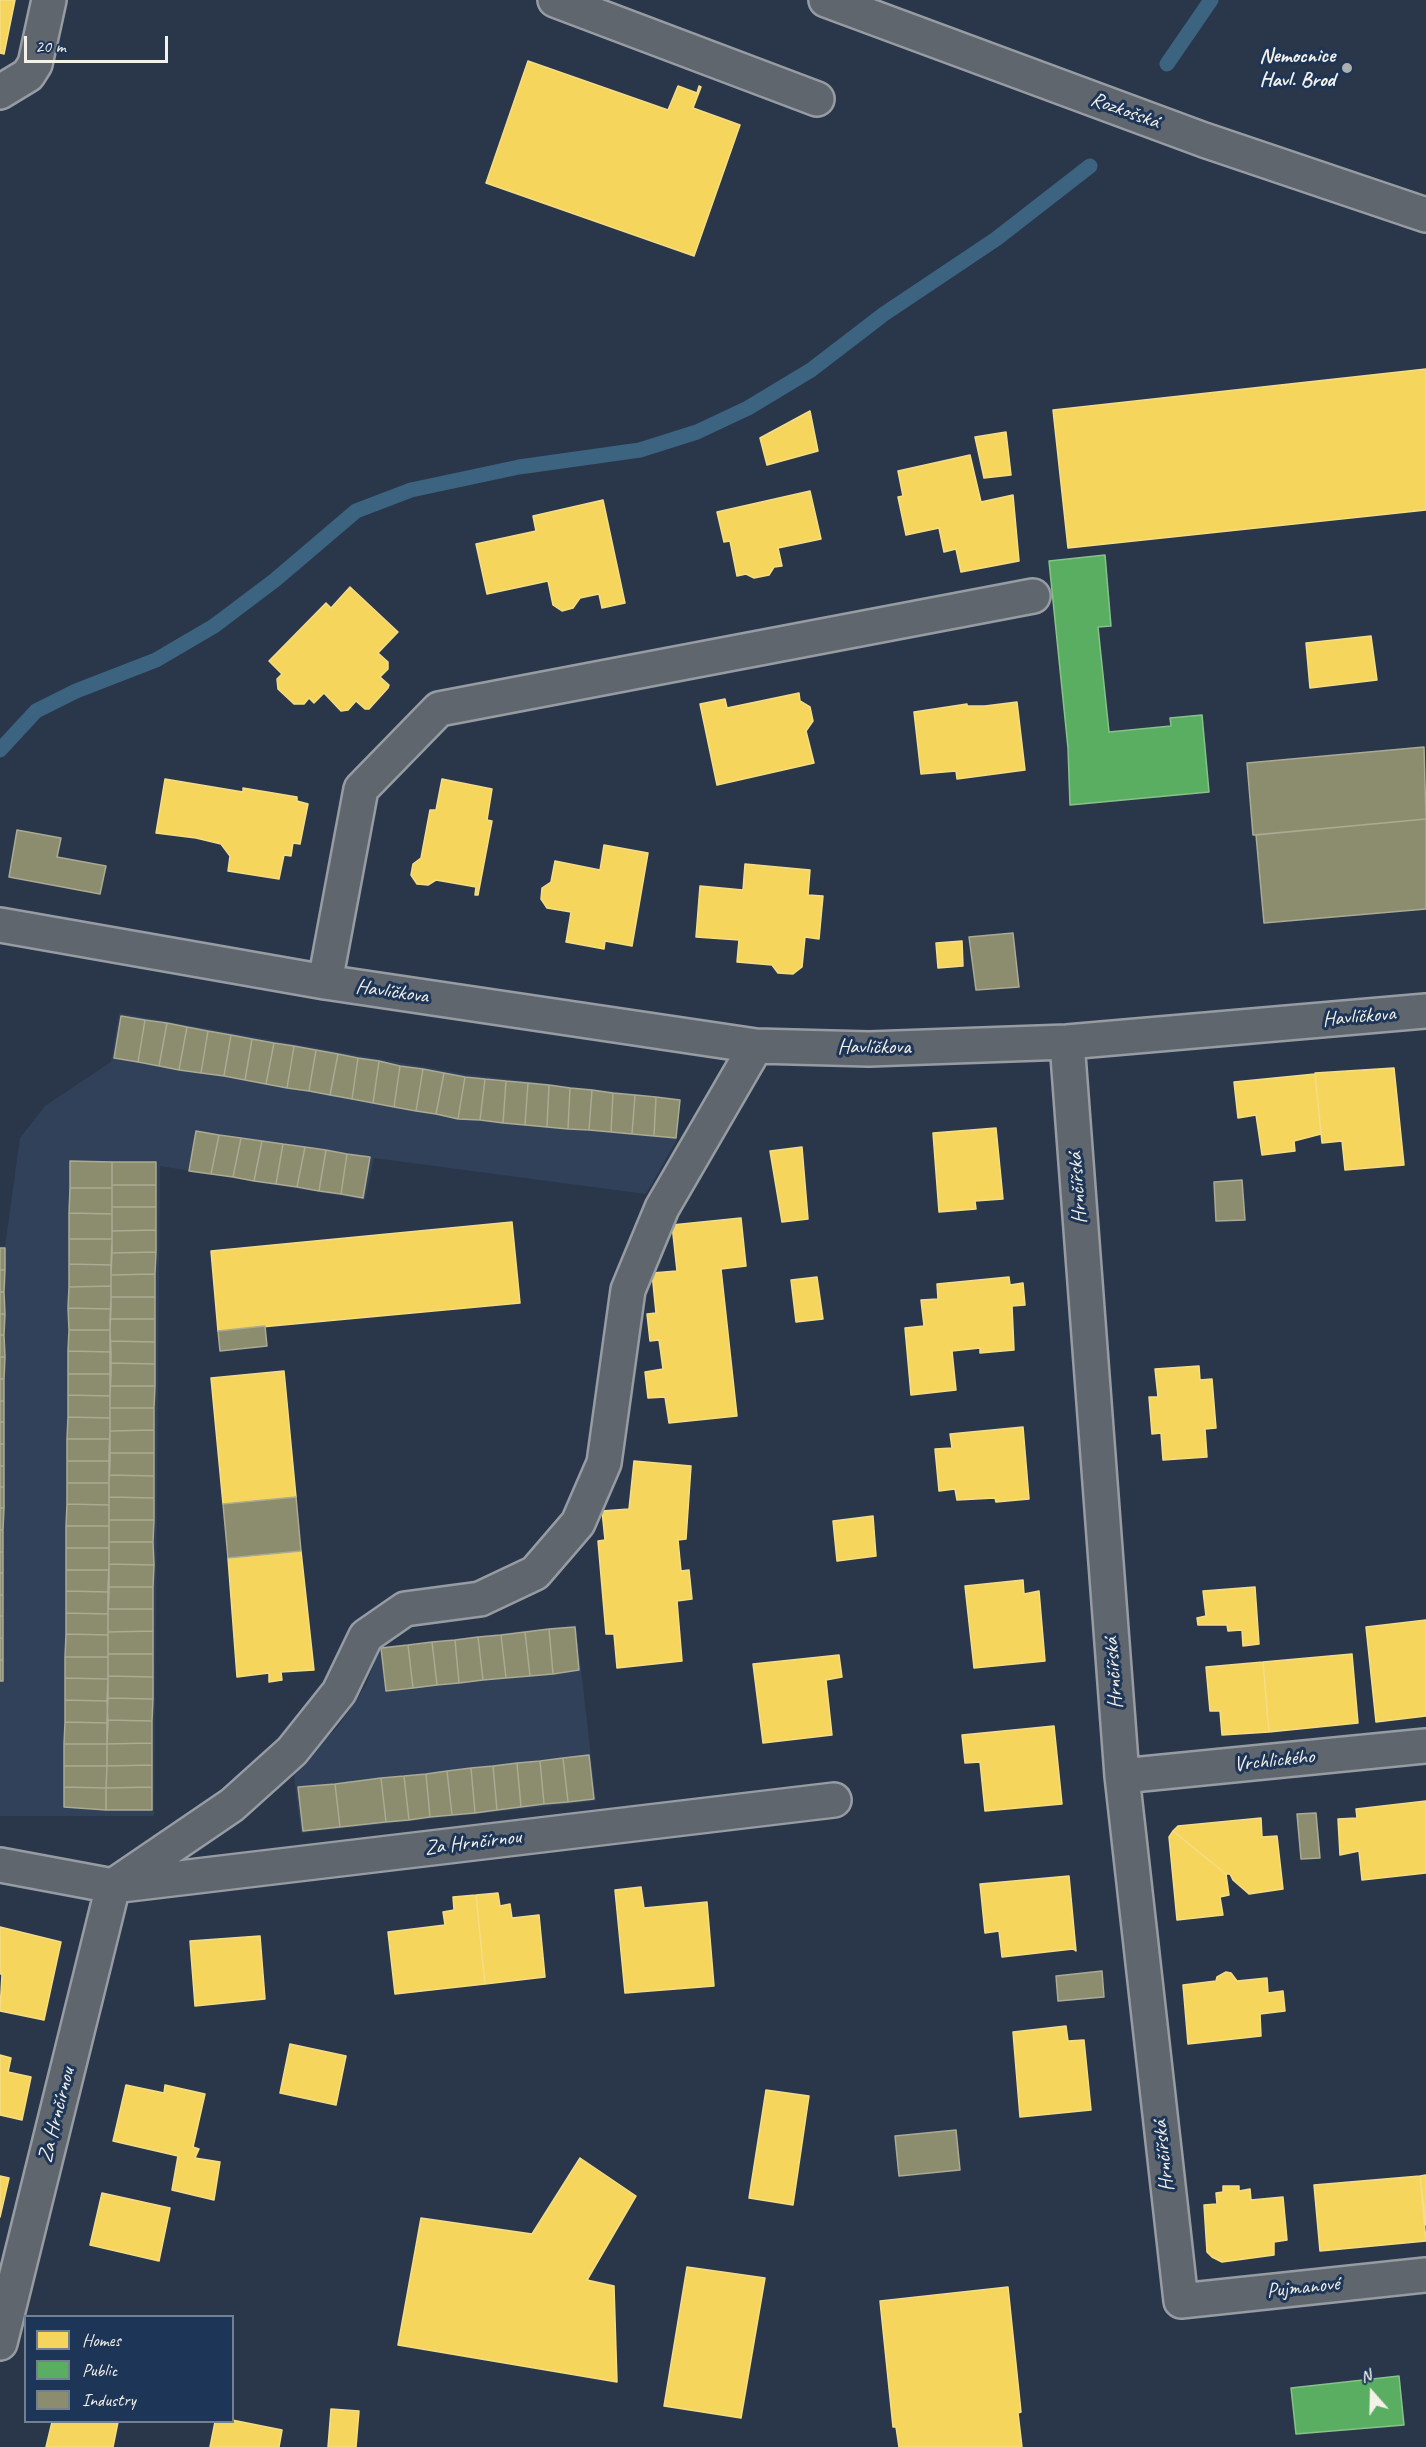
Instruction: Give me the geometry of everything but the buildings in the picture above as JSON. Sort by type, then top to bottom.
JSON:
[{"type":"street","points":[[0,92],[28,75],[35,64],[49,0]]},
{"type":"street","points":[[555,0],[817,99]]},
{"type":"street","name":"Rozkošská","points":[[826,0],[882,10],[1204,140],[1426,214]]},
{"type":"street","name":"Havlíčkova","points":[[325,982],[360,789],[439,709],[1033,596]]},
{"type":"street","name":"Havlíčkova","points":[[0,925],[325,982],[756,1046],[869,1049],[1067,1042],[1426,1011]]},
{"type":"street","name":"Hrnčířská","points":[[1067,1042],[1122,1776],[1181,2301]]},
{"type":"street","points":[[113,1886],[232,1805],[292,1751],[339,1692],[366,1636],[405,1609],[480,1599],[535,1573],[578,1523],[604,1463],[628,1290],[662,1208],[756,1046]]},
{"type":"street","name":"Vrchlického","points":[[1122,1776],[1426,1746]]},
{"type":"street","name":"Za Hrnčírnou","points":[[0,1865],[113,1886],[834,1800]]},
{"type":"street","name":"Za Hrnčírnou","points":[[0,2343],[113,1886]]},
{"type":"street","name":"Pujmanové","points":[[1181,2301],[1426,2275]]},
{"type":"shaded area","points":[[119,1013],[464,1074],[680,1099],[677,1139],[646,1194],[374,1158],[365,1200],[160,1166],[154,1816],[0,1816],[0,1247],[5,1246],[20,1138],[45,1106],[111,1062]]},
{"type":"shaded area","points":[[576,1625],[596,1801],[301,1833],[293,1767],[337,1728],[366,1685],[380,1647]]},
{"type":"waterway","points":[[1167,64],[1211,0]]},
{"type":"waterway","points":[[0,750],[36,711],[76,691],[156,660],[214,626],[275,580],[356,511],[411,490],[519,467],[640,450],[697,432],[748,408],[811,370],[884,314],[996,239],[1090,166]]},
{"type":"place","name":"Nemocnice Havl. Brod","points":[[1347,68]]}]
